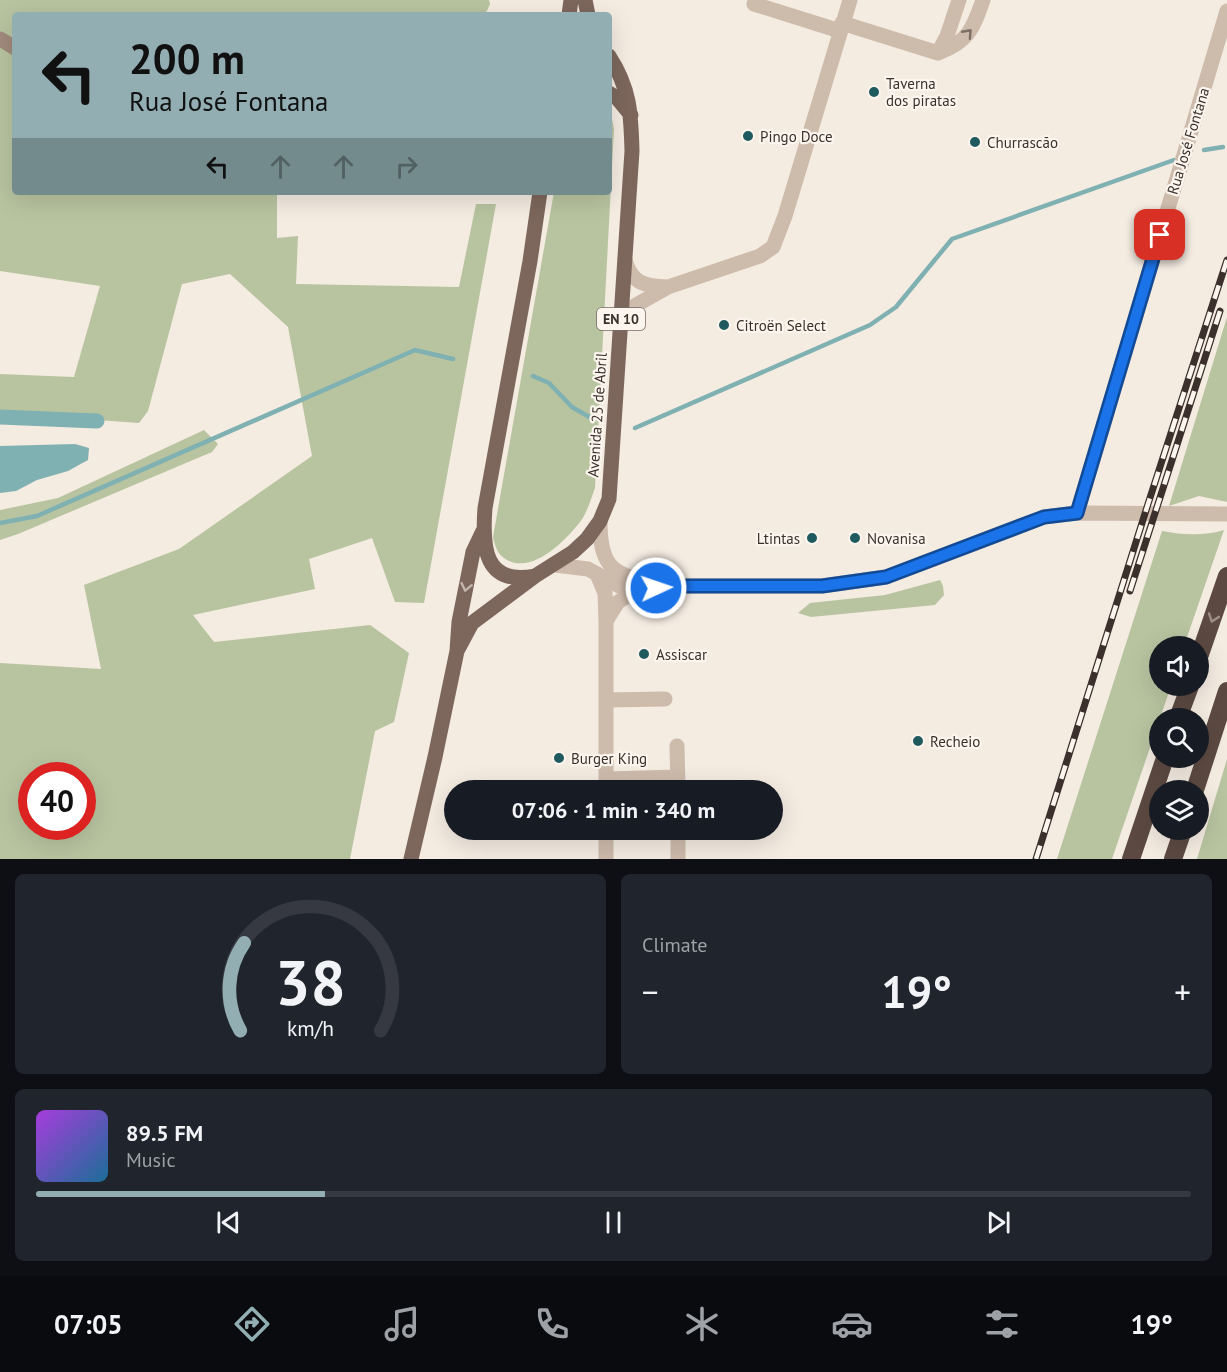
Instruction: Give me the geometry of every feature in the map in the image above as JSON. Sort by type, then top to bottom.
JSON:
[{"type":"highway","points":[[1206,636],[1227,576]]},
{"type":"highway","points":[[1198,780],[1227,692]]},
{"type":"highway","points":[[1131,859],[1162,768]]},
{"type":"highway","points":[[1173,859],[1180,840]]},
{"type":"main road","name":"Avenida 25 de Abril","points":[[457,651],[472,623],[535,576],[555,565],[587,539],[600,521],[609,499],[632,151],[628,95],[623,79],[612,61]]},
{"type":"main road","points":[[612,95],[631,115]]},
{"type":"main road","name":"Avenida 25 de Abril","points":[[411,859],[457,651],[459,622],[473,552],[483,531],[539,200]]},
{"type":"main road","name":"Avenida 25 de Abril","points":[[483,531],[486,554],[494,567],[503,574],[516,578],[535,576]]},
{"type":"street","points":[[621,324],[636,305],[668,287],[760,256],[773,247],[785,216],[850,0]]},
{"type":"street","points":[[938,53],[947,36],[958,0]]},
{"type":"street","points":[[754,4],[938,53],[956,46],[975,25],[983,0]]},
{"type":"street","name":"Rua José Fontana","points":[[1077,513],[1227,11]]},
{"type":"street","points":[[625,260],[629,271],[638,281],[652,287],[668,287]]},
{"type":"street","points":[[555,565],[588,568],[619,586],[637,590],[674,586],[822,586],[886,577],[1044,517],[1077,513],[1227,514]]},
{"type":"street","points":[[600,521],[600,542],[606,561],[628,578],[674,586]]},
{"type":"street","points":[[597,574],[605,593],[606,780]]},
{"type":"street","points":[[606,621],[618,602],[637,590]]},
{"type":"street","points":[[606,700],[665,699]]},
{"type":"street","points":[[677,746],[678,780]]},
{"type":"street","points":[[606,840],[606,859]]},
{"type":"street","points":[[678,840],[678,859]]},
{"type":"green space","points":[[0,0],[489,0],[490,4],[486,12],[12,12],[12,195],[277,195],[277,238],[298,236],[296,284],[459,287],[476,204],[496,204],[424,603],[395,602],[372,538],[309,559],[315,589],[193,615],[214,642],[370,625],[409,653],[394,722],[375,731],[350,859],[0,859],[0,663],[101,669],[84,585],[179,549],[312,456],[288,327],[230,274],[182,284],[148,411],[139,423],[0,413],[0,374],[74,377],[100,286],[0,271]]},
{"type":"green space","points":[[612,119],[614,129],[612,167]]},
{"type":"green space","points":[[553,195],[611,195],[595,488],[589,506],[574,530],[566,538],[548,553],[527,563],[517,563],[501,556],[493,537]]},
{"type":"green space","points":[[1227,317],[1227,502],[1199,496],[1169,506]]},
{"type":"green space","points":[[204,430],[218,444],[212,452],[0,540],[0,510],[58,498]]},
{"type":"green space","points":[[1224,530],[1187,636],[1149,636],[1149,696],[1168,696],[1163,708],[1149,708],[1149,751],[1112,859],[1057,859],[1162,531],[1209,533]]},
{"type":"green space","points":[[940,580],[944,595],[935,605],[811,617],[798,613],[810,603],[885,595]]},
{"type":"green space","points":[[1227,759],[1227,859],[1197,859],[1203,840],[1209,840],[1209,819]]},
{"type":"water","points":[[75,444],[89,448],[88,460],[68,471],[37,480],[16,491],[0,493],[0,446]]},
{"type":"waterway","points":[[1204,150],[1223,147]]},
{"type":"waterway","points":[[635,428],[870,325],[896,307],[952,239],[1174,160]]},
{"type":"waterway","points":[[0,523],[37,516],[415,350],[453,359]]},
{"type":"waterway","points":[[533,376],[549,383],[572,407],[591,418]]},
{"type":"waterway","points":[[0,417],[97,421]]},
{"type":"railway","points":[[1036,859],[1227,260]]},
{"type":"railway","points":[[1130,591],[1220,311]]},
{"type":"place","name":"Taverna dos piratas","points":[[874,92]]},
{"type":"place","name":"Pingo Doce","points":[[748,136]]},
{"type":"place","name":"Churrascão","points":[[975,142]]},
{"type":"place","name":"Citroën Select","points":[[724,325]]},
{"type":"place","name":"Ltintas","points":[[812,538]]},
{"type":"place","name":"Novanisa","points":[[855,538]]},
{"type":"place","name":"Assiscar","points":[[644,654]]},
{"type":"place","name":"Recheio","points":[[918,741]]},
{"type":"place","name":"Burger King","points":[[559,758]]},
{"type":"route","points":[[656,588],[822,586],[886,577],[1044,517],[1077,513],[1160,235]]}]
